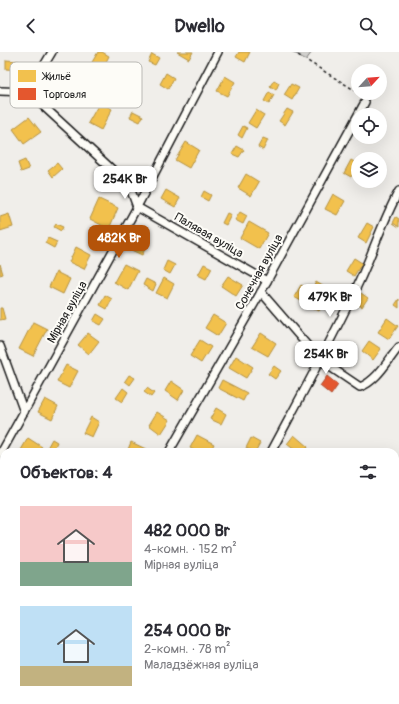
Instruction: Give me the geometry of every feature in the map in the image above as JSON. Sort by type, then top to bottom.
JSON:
[{"type":"street","points":[[46,62],[52,52]]},
{"type":"street","name":"Мірная вуліца","points":[[3,448],[138,207],[218,52]]},
{"type":"street","points":[[0,91],[10,91]]},
{"type":"street","name":"Сонечная вуліца","points":[[171,448],[261,292],[365,102]]},
{"type":"street","points":[[45,108],[129,185],[138,207]]},
{"type":"street","points":[[273,448],[359,282],[390,206],[399,191]]},
{"type":"street","name":"Палявая вуліца","points":[[138,207],[267,280]]},
{"type":"street","points":[[261,292],[320,360],[360,386],[368,384],[379,373],[399,347]]},
{"type":"street","points":[[0,346],[24,412]]},
{"type":"path","points":[[293,52],[356,91],[365,102]]},
{"type":"shaded area","points":[[293,52],[312,52],[306,60]]},
{"type":"building: Жильё","points":[[98,52],[102,52],[109,56],[106,62],[92,62]]},
{"type":"building: Жильё","points":[[177,52],[193,52],[189,59]]},
{"type":"building: Жильё","points":[[239,52],[250,52],[245,62],[236,57]]},
{"type":"building: Жильё","points":[[152,54],[159,58],[155,65],[148,62]]},
{"type":"building: Жильё","points":[[6,60],[19,61],[10,62],[10,69],[6,69]]},
{"type":"building: Жильё","points":[[166,73],[174,78],[168,89],[160,84]]},
{"type":"building: Жильё","points":[[225,76],[235,82],[227,96],[217,91]]},
{"type":"building: Жильё","points":[[274,80],[279,83],[276,90],[270,86]]},
{"type":"building: Жильё","points":[[291,84],[299,88],[292,100],[284,95]]},
{"type":"building: Жильё","points":[[269,92],[274,95],[269,104],[264,101]]},
{"type":"building: Жильё","points":[[97,108],[112,109],[101,130],[88,123]]},
{"type":"building: Жильё","points":[[287,109],[293,112],[285,125],[279,121]]},
{"type":"building: Жильё","points":[[256,110],[264,115],[256,128],[248,123]]},
{"type":"building: Жильё","points":[[133,111],[143,116],[140,122],[130,117]]},
{"type":"building: Жильё","points":[[29,117],[41,132],[24,144],[13,129]]},
{"type":"building: Жильё","points":[[243,126],[247,128],[242,138],[238,135]]},
{"type":"building: Жильё","points":[[263,138],[268,140],[263,150],[258,147]]},
{"type":"building: Жильё","points":[[186,142],[199,150],[189,168],[175,160]]},
{"type":"building: Жильё","points":[[237,146],[244,150],[239,157],[232,154]]},
{"type":"building: Жильё","points":[[25,160],[29,169],[21,172],[18,163]]},
{"type":"building: Жильё","points":[[351,160],[351,177],[344,173]]},
{"type":"building: Жильё","points":[[57,163],[62,169],[53,177],[48,170]]},
{"type":"building: Жильё","points":[[246,174],[259,182],[251,196],[238,188]]},
{"type":"building: Жильё","points":[[166,190],[180,198],[175,207],[161,199]]},
{"type":"building: Жильё","points":[[204,191],[211,195],[208,201],[201,197]]},
{"type":"building: Жильё","points":[[333,194],[345,201],[337,215],[325,209]]},
{"type":"building: Жильё","points":[[99,199],[118,208],[109,229],[90,219]]},
{"type":"building: Жильё","points":[[240,212],[247,216],[243,224],[235,220]]},
{"type":"building: Жильё","points":[[227,213],[231,215],[226,225],[222,223]]},
{"type":"building: Жильё","points":[[9,214],[13,227],[0,231],[0,217]]},
{"type":"building: Жильё","points":[[396,217],[399,219],[399,227],[393,223]]},
{"type":"building: Жильё","points":[[249,222],[268,233],[259,249],[240,238]]},
{"type":"building: Жильё","points":[[367,223],[374,227],[366,243],[358,238]]},
{"type":"building: Жильё","points":[[56,224],[63,227],[61,231],[54,227]]},
{"type":"building: Жильё","points":[[133,237],[147,245],[142,255],[127,248]]},
{"type":"building: Жильё","points":[[48,238],[57,242],[54,248],[45,243]]},
{"type":"building: Жильё","points":[[76,247],[91,255],[84,269],[69,262]]},
{"type":"building: Жильё","points":[[354,258],[362,263],[354,276],[346,271]]},
{"type":"building: Жильё","points":[[167,261],[175,265],[170,274],[163,270]]},
{"type":"building: Жильё","points":[[0,264],[3,274],[0,275]]},
{"type":"building: Жильё","points":[[124,264],[138,271],[128,290],[114,282]]},
{"type":"building: Жильё","points":[[204,264],[212,268],[206,279],[198,275]]},
{"type":"building: Жильё","points":[[56,272],[70,279],[63,294],[49,287]]},
{"type":"building: Жильё","points":[[228,276],[243,285],[236,296],[221,286]]},
{"type":"building: Жильё","points":[[164,278],[174,284],[167,298],[156,293]]},
{"type":"building: Жильё","points":[[146,279],[156,284],[153,291],[143,285]]},
{"type":"building: Жильё","points":[[316,282],[326,288],[321,297],[326,299],[319,311],[294,297],[301,285],[311,291]]},
{"type":"building: Жильё","points":[[361,293],[368,298],[362,307],[354,302]]},
{"type":"building: Жильё","points":[[105,295],[112,299],[107,309],[100,305]]},
{"type":"building: Жильё","points":[[399,299],[399,308],[395,305]]},
{"type":"building: Жильё","points":[[0,308],[2,308],[5,319],[0,320]]},
{"type":"building: Жильё","points":[[97,314],[105,319],[101,325],[93,321]]},
{"type":"building: Жильё","points":[[213,315],[226,323],[218,336],[205,328]]},
{"type":"building: Жильё","points":[[387,318],[398,326],[389,339],[378,332]]},
{"type":"building: Жильё","points":[[33,322],[47,329],[33,356],[19,349]]},
{"type":"building: Жильё","points":[[88,333],[99,341],[89,354],[78,345]]},
{"type":"building: Жильё","points":[[261,333],[276,343],[268,356],[252,347]]},
{"type":"building: Жильё","points":[[200,340],[211,347],[201,363],[190,356]]},
{"type":"building: Жильё","points":[[369,341],[381,349],[373,360],[362,351]]},
{"type":"building: Жильё","points":[[236,356],[253,367],[246,378],[229,368]]},
{"type":"building: Жильё","points":[[66,365],[78,371],[69,388],[57,382]]},
{"type":"building: Жильё","points":[[274,366],[281,371],[275,379],[268,374]]},
{"type":"building: Жильё","points":[[129,375],[135,378],[130,385],[125,381]]},
{"type":"building: Жильё","points":[[222,380],[247,393],[243,401],[218,388]]},
{"type":"building: Жильё","points":[[171,381],[184,390],[178,400],[165,391]]},
{"type":"building: Жильё","points":[[123,388],[128,392],[122,402],[116,398]]},
{"type":"building: Жильё","points":[[147,388],[154,393],[151,397],[144,392]]},
{"type":"building: Жильё","points":[[45,399],[58,406],[52,419],[38,412]]},
{"type":"building: Жильё","points":[[216,408],[226,414],[221,424],[210,419]]},
{"type":"building: Жильё","points":[[157,412],[170,420],[161,434],[149,425]]},
{"type":"building: Жильё","points":[[91,417],[99,422],[92,437],[83,433]]},
{"type":"building: Жильё","points":[[197,435],[214,444],[212,448],[190,448]]},
{"type":"building: Жильё","points":[[294,435],[308,447],[292,448],[287,444]]},
{"type":"building: Жильё","points":[[28,438],[42,447],[41,448],[22,448]]},
{"type":"building: Жильё","points":[[251,438],[260,443],[257,448],[246,448]]},
{"type":"building: Жильё","points":[[52,439],[57,442],[54,448],[47,448]]},
{"type":"building: Жильё","points":[[131,442],[144,448],[129,448]]},
{"type":"building: Торговля","points":[[327,376],[338,385],[331,395],[320,386]]}]
